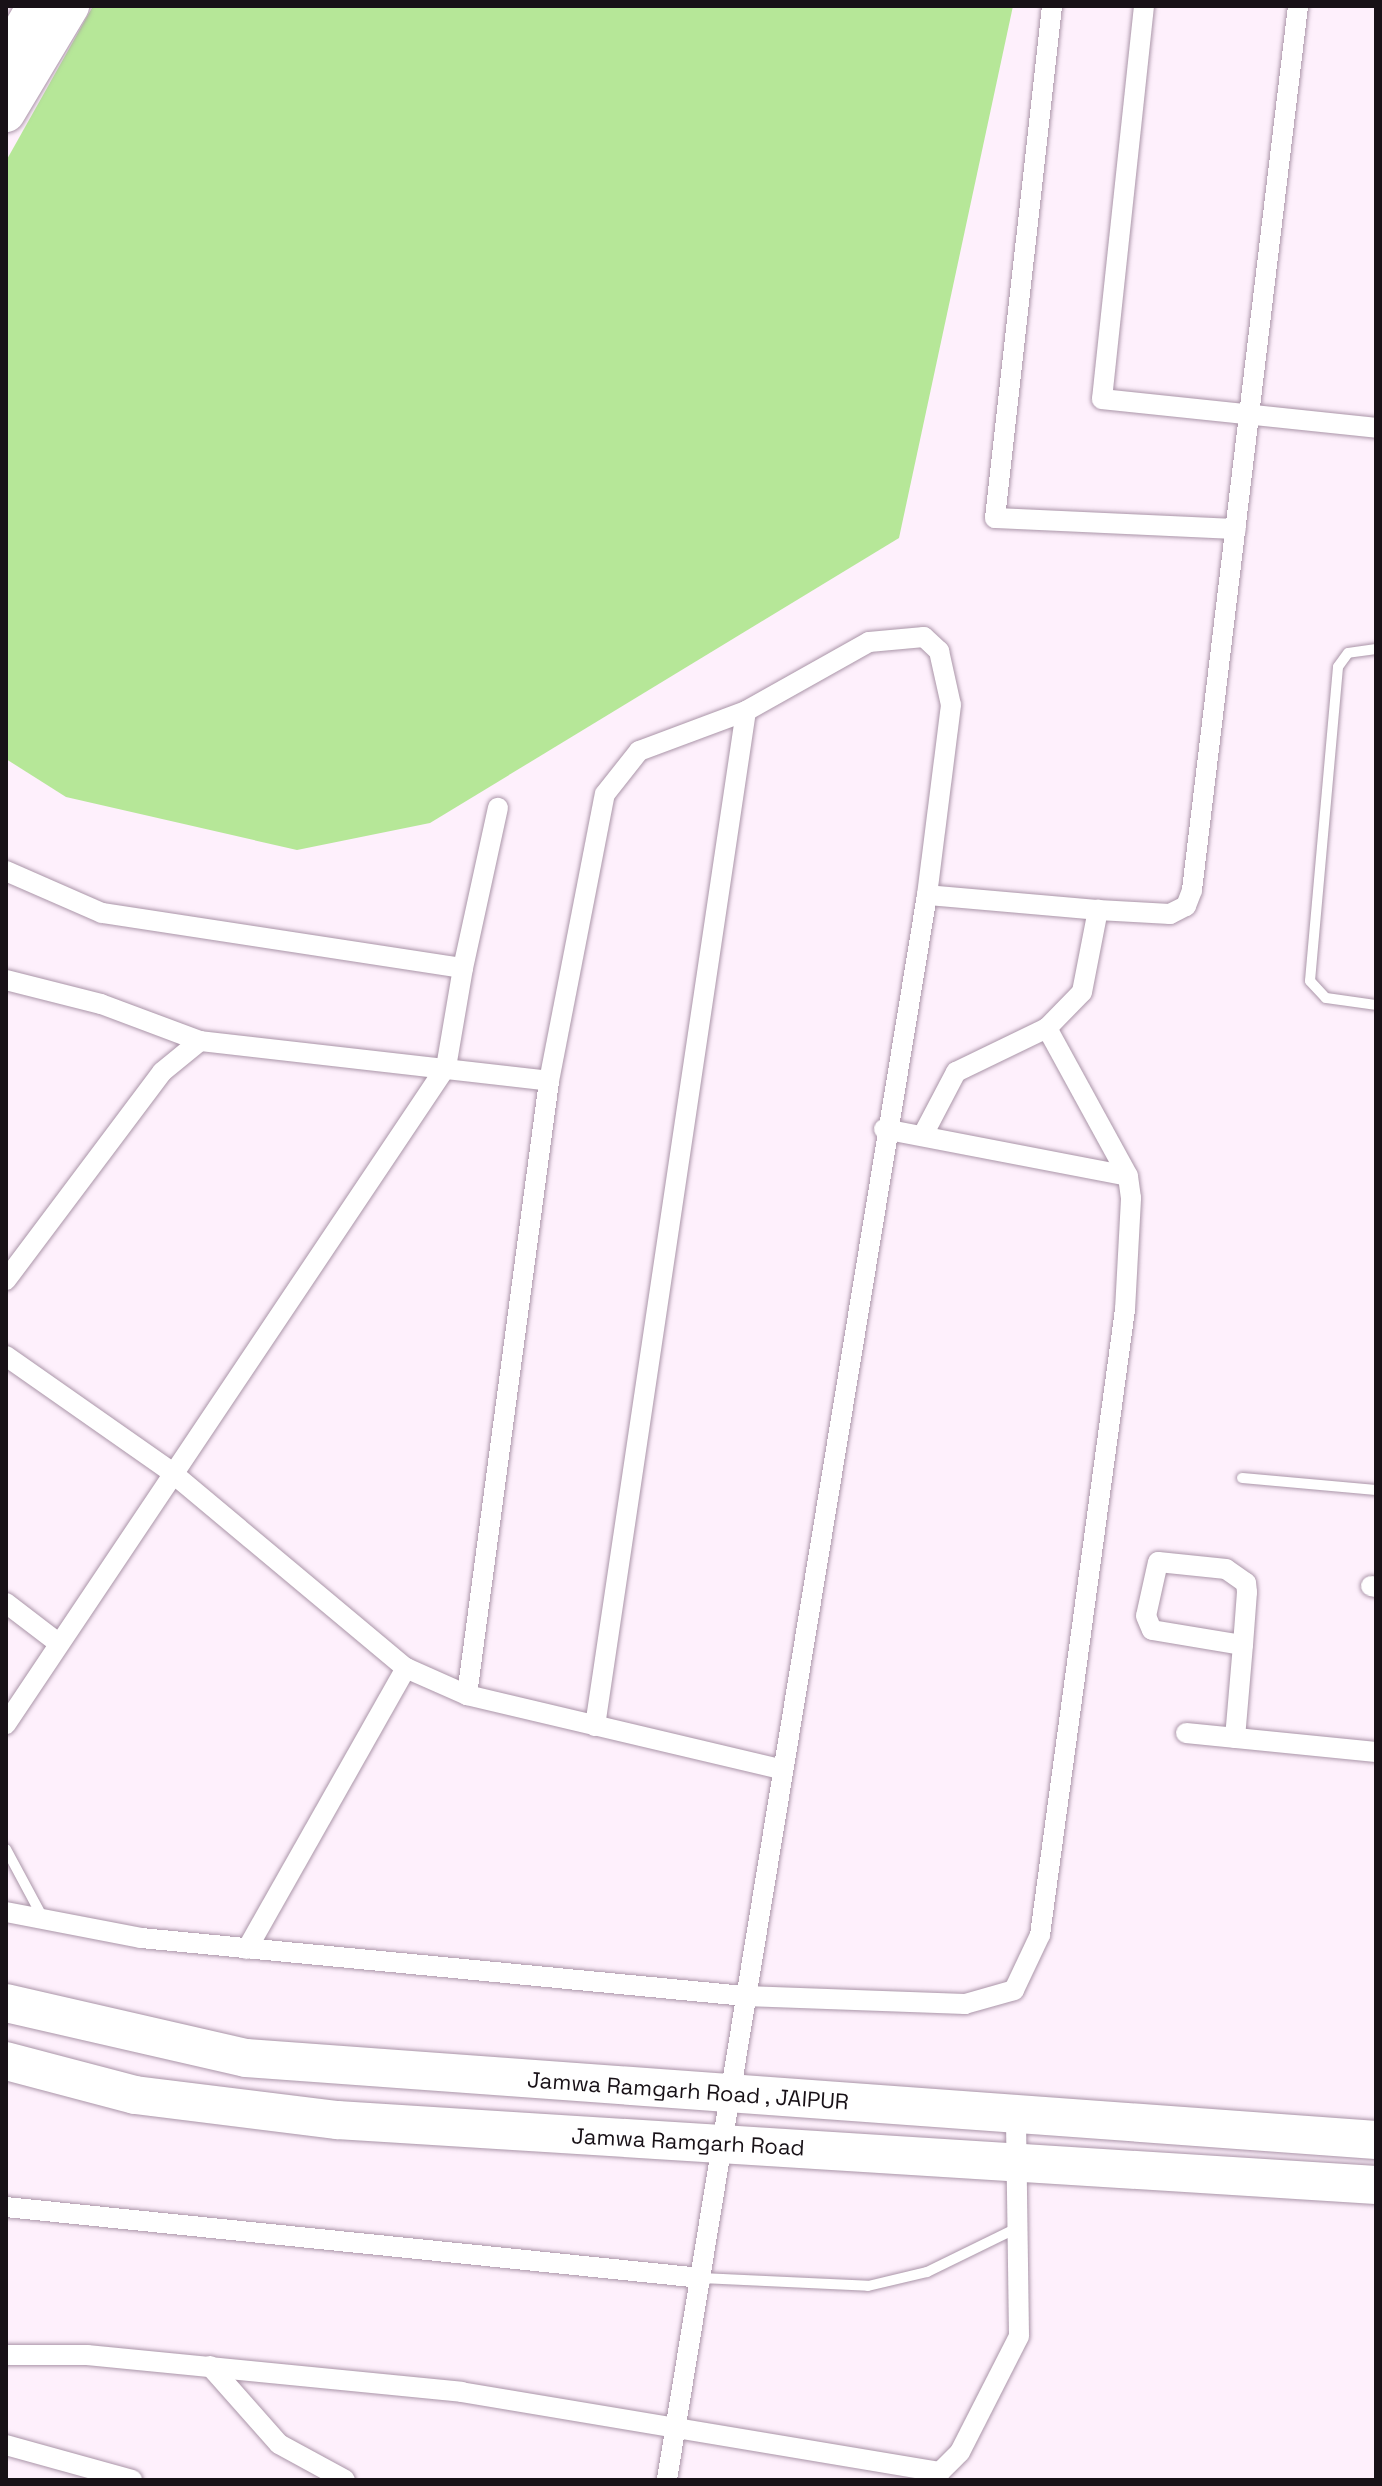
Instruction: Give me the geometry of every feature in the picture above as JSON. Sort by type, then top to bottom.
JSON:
[{"type":"highway","points":[[6,58],[36,6]]},
{"type":"highway","points":[[6,113],[70,6]]},
{"type":"highway","name":"Jamwa Ramgarh Road , JAIPUR","points":[[6,2003],[171,2047],[339,2065],[1376,2140]]},
{"type":"highway","name":"Jamwa Ramgarh Road","points":[[6,2061],[135,2095],[337,2120],[1376,2185]]},
{"type":"highway","points":[[337,2120],[339,2065]]},
{"type":"street","points":[[1052,6],[995,518],[1236,529]]},
{"type":"street","points":[[1144,6],[1102,399],[1376,428]]},
{"type":"street","points":[[927,895],[1170,914],[1186,906],[1192,890],[1252,415],[1298,6]]},
{"type":"street","points":[[467,1695],[549,1081],[614,776],[639,751],[746,711],[869,642],[924,637],[939,651],[951,705],[927,895],[884,1129],[667,2480]]},
{"type":"street","points":[[595,1726],[746,711]]},
{"type":"street","points":[[6,1724],[170,1471],[446,1067],[463,968],[498,808]]},
{"type":"street","points":[[6,871],[102,913],[463,968]]},
{"type":"street","points":[[924,1133],[956,1072],[1047,1028],[1082,992],[1098,910]]},
{"type":"street","points":[[6,980],[101,1004],[200,1041],[549,1081]]},
{"type":"street","points":[[6,1912],[45,1921],[247,1949],[745,1996],[965,2004],[1014,1990],[1031,1964],[1125,1310],[1128,1176],[1047,1028]]},
{"type":"street","points":[[6,1280],[162,1072],[200,1041]]},
{"type":"street","points":[[884,1129],[924,1133],[1128,1176]]},
{"type":"street","points":[[6,1356],[170,1471],[406,1668],[467,1695],[780,1769]]},
{"type":"street","points":[[1235,1738],[1243,1645],[1242,1575],[1158,1562],[1146,1616],[1152,1630],[1243,1645]]},
{"type":"street","points":[[6,1603],[57,1642]]},
{"type":"street","points":[[247,1949],[406,1668]]},
{"type":"street","points":[[1186,1733],[1376,1752]]},
{"type":"street","points":[[6,2355],[210,2366],[461,2392],[675,2434],[927,2474],[951,2466],[1019,2336],[1012,2160],[1016,2115]]},
{"type":"street","points":[[6,2207],[701,2278]]},
{"type":"street","points":[[210,2366],[279,2444],[345,2480]]},
{"type":"street","points":[[6,2445],[132,2480]]},
{"type":"lane","points":[[1376,649],[1348,653],[1338,667],[1310,981],[1326,998],[1376,1005]]},
{"type":"lane","points":[[1242,1478],[1376,1490]]},
{"type":"lane","points":[[6,1849],[45,1921]]},
{"type":"lane","points":[[701,2278],[868,2286],[927,2272],[1015,2229]]},
{"type":"green space","points":[[93,6],[1013,6],[899,538],[430,823],[297,850],[66,797],[6,759],[6,161]]}]
